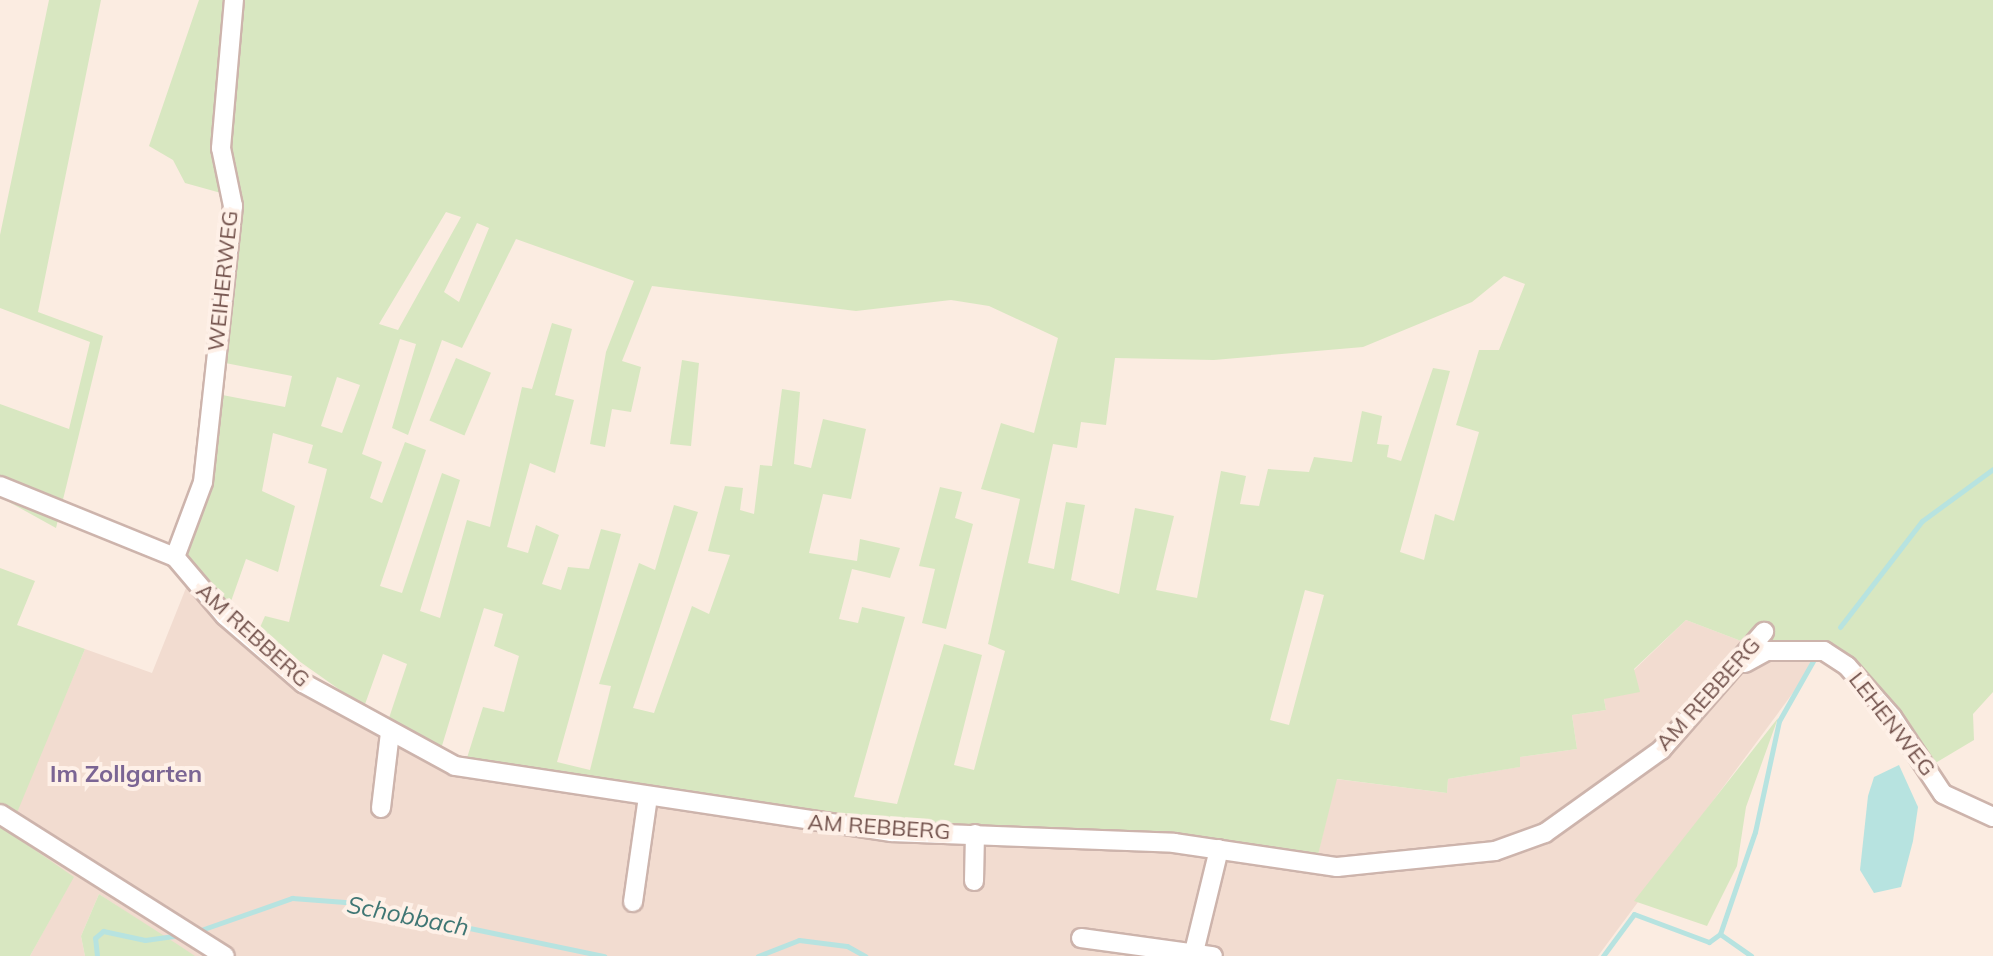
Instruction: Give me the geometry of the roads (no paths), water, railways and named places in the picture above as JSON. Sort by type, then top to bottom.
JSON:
[{"type":"street","name":"WEIHERWEG","points":[[175,557],[203,482],[233,206],[221,148],[234,0]]},
{"type":"street","name":"AM REBBERG","points":[[0,486],[175,557],[225,616],[303,683],[390,732],[470,771],[891,832],[1219,849],[1363,868],[1495,851],[1545,833],[1661,750],[1739,666],[1764,632]]},
{"type":"street","name":"LEHENWEG","points":[[1739,666],[1767,651],[1824,651],[1847,666],[1892,717],[1943,794],[1993,817]]},
{"type":"street","points":[[381,808],[390,732]]},
{"type":"street","points":[[633,902],[648,797]]},
{"type":"street","points":[[0,814],[225,956]]},
{"type":"street","points":[[974,881],[975,834]]},
{"type":"street","points":[[1193,954],[1219,849]]},
{"type":"street","points":[[1081,938],[1213,956]]},
{"type":"water","points":[[1899,765],[1918,807],[1913,841],[1901,887],[1874,893],[1860,870],[1868,796],[1874,777]]},
{"type":"waterway","points":[[1840,627],[1922,521],[1993,469]]},
{"type":"waterway","points":[[1720,934],[1755,832],[1779,721],[1813,661]]},
{"type":"waterway","name":"Schobbach","points":[[198,931],[292,898],[345,902],[604,956]]},
{"type":"waterway","points":[[1603,956],[1634,914],[1709,942],[1720,934],[1751,956]]},
{"type":"waterway","name":"Schobbach","points":[[97,956],[95,938],[103,931],[145,940],[181,935]]},
{"type":"waterway","name":"Schobbach","points":[[758,956],[799,940],[847,946],[865,956]]},
{"type":"district","name":"Im Zollgarten","points":[[126,774]]}]
